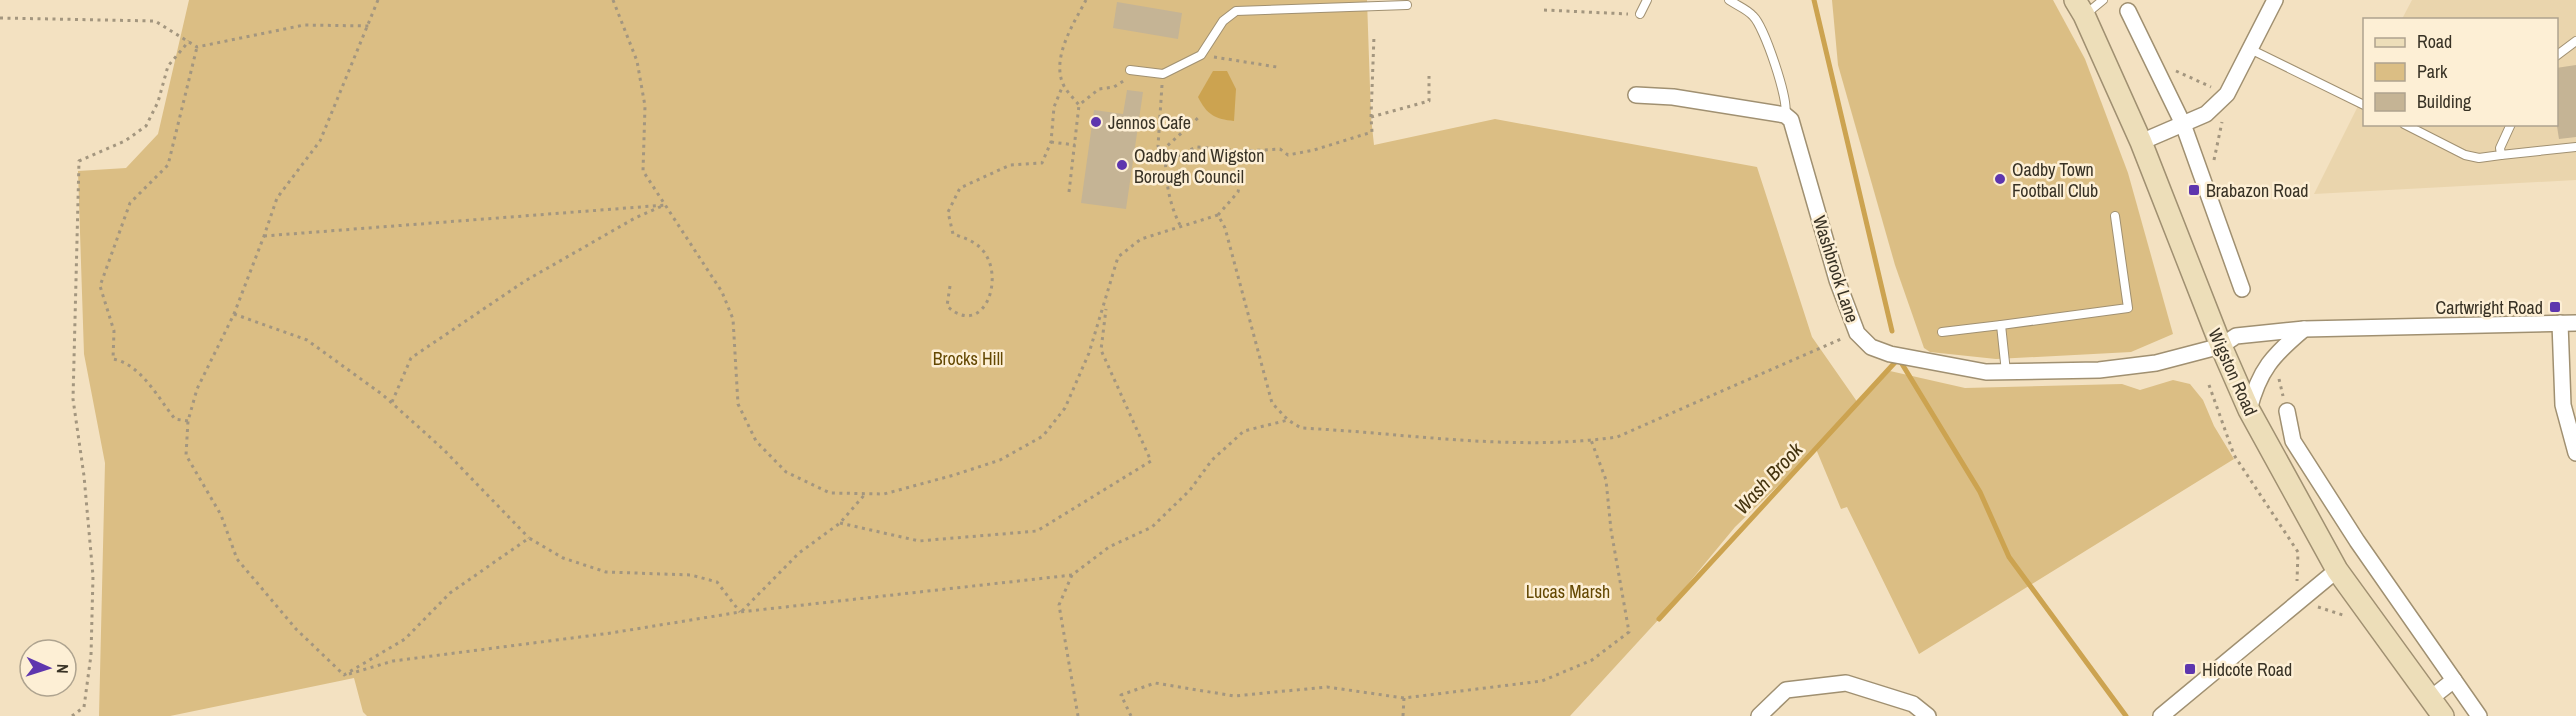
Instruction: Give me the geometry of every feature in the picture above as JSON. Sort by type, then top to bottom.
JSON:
[{"type":"main road","name":"Wigston Road","points":[[2080,8],[2142,142],[2220,346],[2249,410],[2337,570],[2443,716]]},
{"type":"street","points":[[2142,142],[2206,114],[2227,94],[2275,0]]},
{"type":"street","points":[[2128,10],[2183,124],[2242,289]]},
{"type":"street","points":[[1636,95],[1673,97],[1785,115]]},
{"type":"street","name":"Washbrook Lane","points":[[1785,115],[1791,120],[1837,280],[1857,333],[1871,347],[1928,363],[2006,372],[2127,368],[2156,363],[2220,346]]},
{"type":"street","points":[[2560,323],[2563,405],[2576,453]]},
{"type":"street","points":[[2220,346],[2236,336],[2304,329],[2576,323]]},
{"type":"street","points":[[2249,410],[2255,385],[2262,370],[2281,348],[2304,329]]},
{"type":"street","name":"Wigston Road","points":[[2287,411],[2293,441],[2357,541],[2479,716]]},
{"type":"street","points":[[2161,716],[2337,570]]},
{"type":"street","points":[[2431,698],[2454,680]]},
{"type":"street","points":[[1759,716],[1786,690],[1846,683],[1913,704],[1928,716]]},
{"type":"lane","points":[[1640,14],[1647,0]]},
{"type":"lane","name":"Washbrook Lane","points":[[1729,0],[1754,16],[1768,46],[1786,103],[1785,115]]},
{"type":"lane","points":[[2080,8],[2103,0]]},
{"type":"lane","points":[[1130,69],[1163,74],[1201,55],[1223,21],[1236,11],[1407,5]]},
{"type":"lane","points":[[2558,54],[2576,41]]},
{"type":"lane","points":[[2250,49],[2363,105]]},
{"type":"lane","points":[[2408,126],[2465,155],[2479,158],[2576,147]]},
{"type":"lane","points":[[2501,155],[2500,148],[2510,126]]},
{"type":"lane","points":[[1942,332],[2128,308],[2115,216]]},
{"type":"lane","points":[[2001,326],[2006,372]]},
{"type":"path","points":[[344,675],[297,629],[237,559],[221,515],[186,456],[188,421],[197,389],[234,314],[277,198],[320,141],[378,0]]},
{"type":"path","points":[[613,0],[637,62],[645,105],[643,171],[722,292],[733,319],[738,404],[756,441],[786,472],[830,493],[884,494],[1000,460],[1043,436],[1065,408],[1089,353],[1107,300],[1118,257],[1141,239],[1218,215],[1238,192],[1246,151]]},
{"type":"path","points":[[1069,192],[1079,105],[1064,85],[1060,68],[1065,39],[1086,0]]},
{"type":"path","points":[[1544,10],[1640,14]]},
{"type":"path","points":[[0,18],[155,21],[197,47]]},
{"type":"path","points":[[197,47],[303,25],[369,26]]},
{"type":"path","points":[[1134,156],[1165,162],[1196,147],[1246,151],[1280,149],[1288,155],[1314,150],[1372,132],[1374,36]]},
{"type":"path","points":[[72,716],[84,706],[91,656],[93,576],[84,476],[73,399],[79,161],[125,141],[146,126],[158,102],[168,66],[189,40]]},
{"type":"path","points":[[188,421],[175,419],[139,373],[125,361],[113,359],[114,331],[100,286],[130,203],[168,165],[197,47]]},
{"type":"path","points":[[1201,55],[1276,67]]},
{"type":"path","points":[[2152,60],[2227,94],[2214,161]]},
{"type":"path","points":[[1079,105],[1099,89],[1113,87],[1128,78],[1130,69]]},
{"type":"path","points":[[1163,74],[1158,146],[1165,162]]},
{"type":"path","points":[[1371,117],[1429,100],[1429,76]]},
{"type":"path","points":[[950,286],[947,306],[955,313],[973,316],[986,308],[993,286],[992,266],[984,251],[971,241],[953,234],[948,213],[960,188],[1010,165],[1042,163],[1051,142],[1054,107],[1064,85]]},
{"type":"path","points":[[1180,225],[1172,210],[1165,162],[1166,147],[1198,118]]},
{"type":"path","points":[[1051,142],[1075,145]]},
{"type":"path","points":[[264,236],[666,205]]},
{"type":"path","points":[[392,403],[411,358],[525,281],[634,218],[666,205]]},
{"type":"path","points":[[1218,215],[1228,239],[1272,403],[1288,420],[1301,428],[1451,440],[1577,442],[1617,437],[1857,333]]},
{"type":"path","points":[[840,523],[920,541],[1037,531],[1151,461],[1101,350],[1107,300]]},
{"type":"path","points":[[234,314],[307,340],[392,403],[444,450],[529,538],[563,558],[606,572],[691,575],[717,582],[740,612]]},
{"type":"path","points":[[2278,375],[2287,411]]},
{"type":"path","points":[[2209,385],[2234,455],[2298,552],[2296,580],[2319,608],[2348,617]]},
{"type":"path","points":[[1078,716],[1059,605],[1072,575],[1109,547],[1152,527],[1190,490],[1212,460],[1244,431],[1288,420]]},
{"type":"path","points":[[1131,716],[1121,695],[1155,682],[1234,696],[1327,687],[1404,698],[1542,681],[1592,660],[1629,632],[1611,530],[1606,480],[1591,440]]},
{"type":"path","points":[[740,612],[799,553],[840,523],[866,493]]},
{"type":"path","points":[[344,675],[405,639],[450,593],[529,538]]},
{"type":"path","points":[[344,675],[393,661],[611,633],[740,612],[1072,575]]},
{"type":"path","points":[[1403,716],[1404,698]]},
{"type":"shaded area","points":[[2412,0],[2576,0],[2576,180],[2314,194],[2363,96],[2363,126],[2558,126],[2558,18],[2403,18]]},
{"type":"shaded area","points":[[1213,71],[1227,71],[1236,89],[1234,121],[1212,115],[1198,97]]},
{"type":"green space","name":"Brocks Hill","points":[[189,0],[1367,0],[1374,145],[1495,119],[1757,167],[1812,337],[1858,403],[1890,371],[1965,388],[2122,384],[2140,390],[2173,380],[2190,384],[2203,400],[2214,426],[2234,459],[1919,654],[1847,507],[1841,509],[1816,449],[1735,527],[1659,619],[1570,716],[367,716],[363,712],[354,678],[170,716],[99,716],[105,463],[84,354],[78,171],[126,168],[158,134]]},
{"type":"green space","name":"Oadby Town Football Club","points":[[1832,0],[2053,0],[2085,59],[2128,173],[2173,334],[2131,352],[1996,359],[1930,352],[1924,348],[1895,265],[1838,65]]},
{"type":"building","points":[[1117,2],[1182,13],[1178,39],[1113,28]]},
{"type":"building","points":[[2576,65],[2576,137],[2559,139],[2557,126],[2558,68]]},
{"type":"building","points":[[1127,90],[1143,92],[1126,209],[1081,203],[1094,110],[1123,114]]},
{"type":"waterway","name":"Wash Brook","points":[[1814,0],[1892,331]]},
{"type":"waterway","name":"Wash Brook","points":[[1659,619],[1899,358]]},
{"type":"waterway","points":[[1899,359],[1980,492],[2009,557],[2126,716]]},
{"type":"place","name":"Jennos Cafe","points":[[1096,122]]},
{"type":"place","name":"Oadby and Wigston Borough Council","points":[[1122,165]]},
{"type":"place","name":"Oadby Town Football Club","points":[[2000,179]]},
{"type":"place","name":"Brabazon Road","points":[[2194,190]]},
{"type":"place","name":"Cartwright Road","points":[[2555,307]]},
{"type":"place","name":"Hidcote Road","points":[[2190,669]]},
{"type":"park label","name":"Lucas Marsh","points":[[1568,591]]}]
